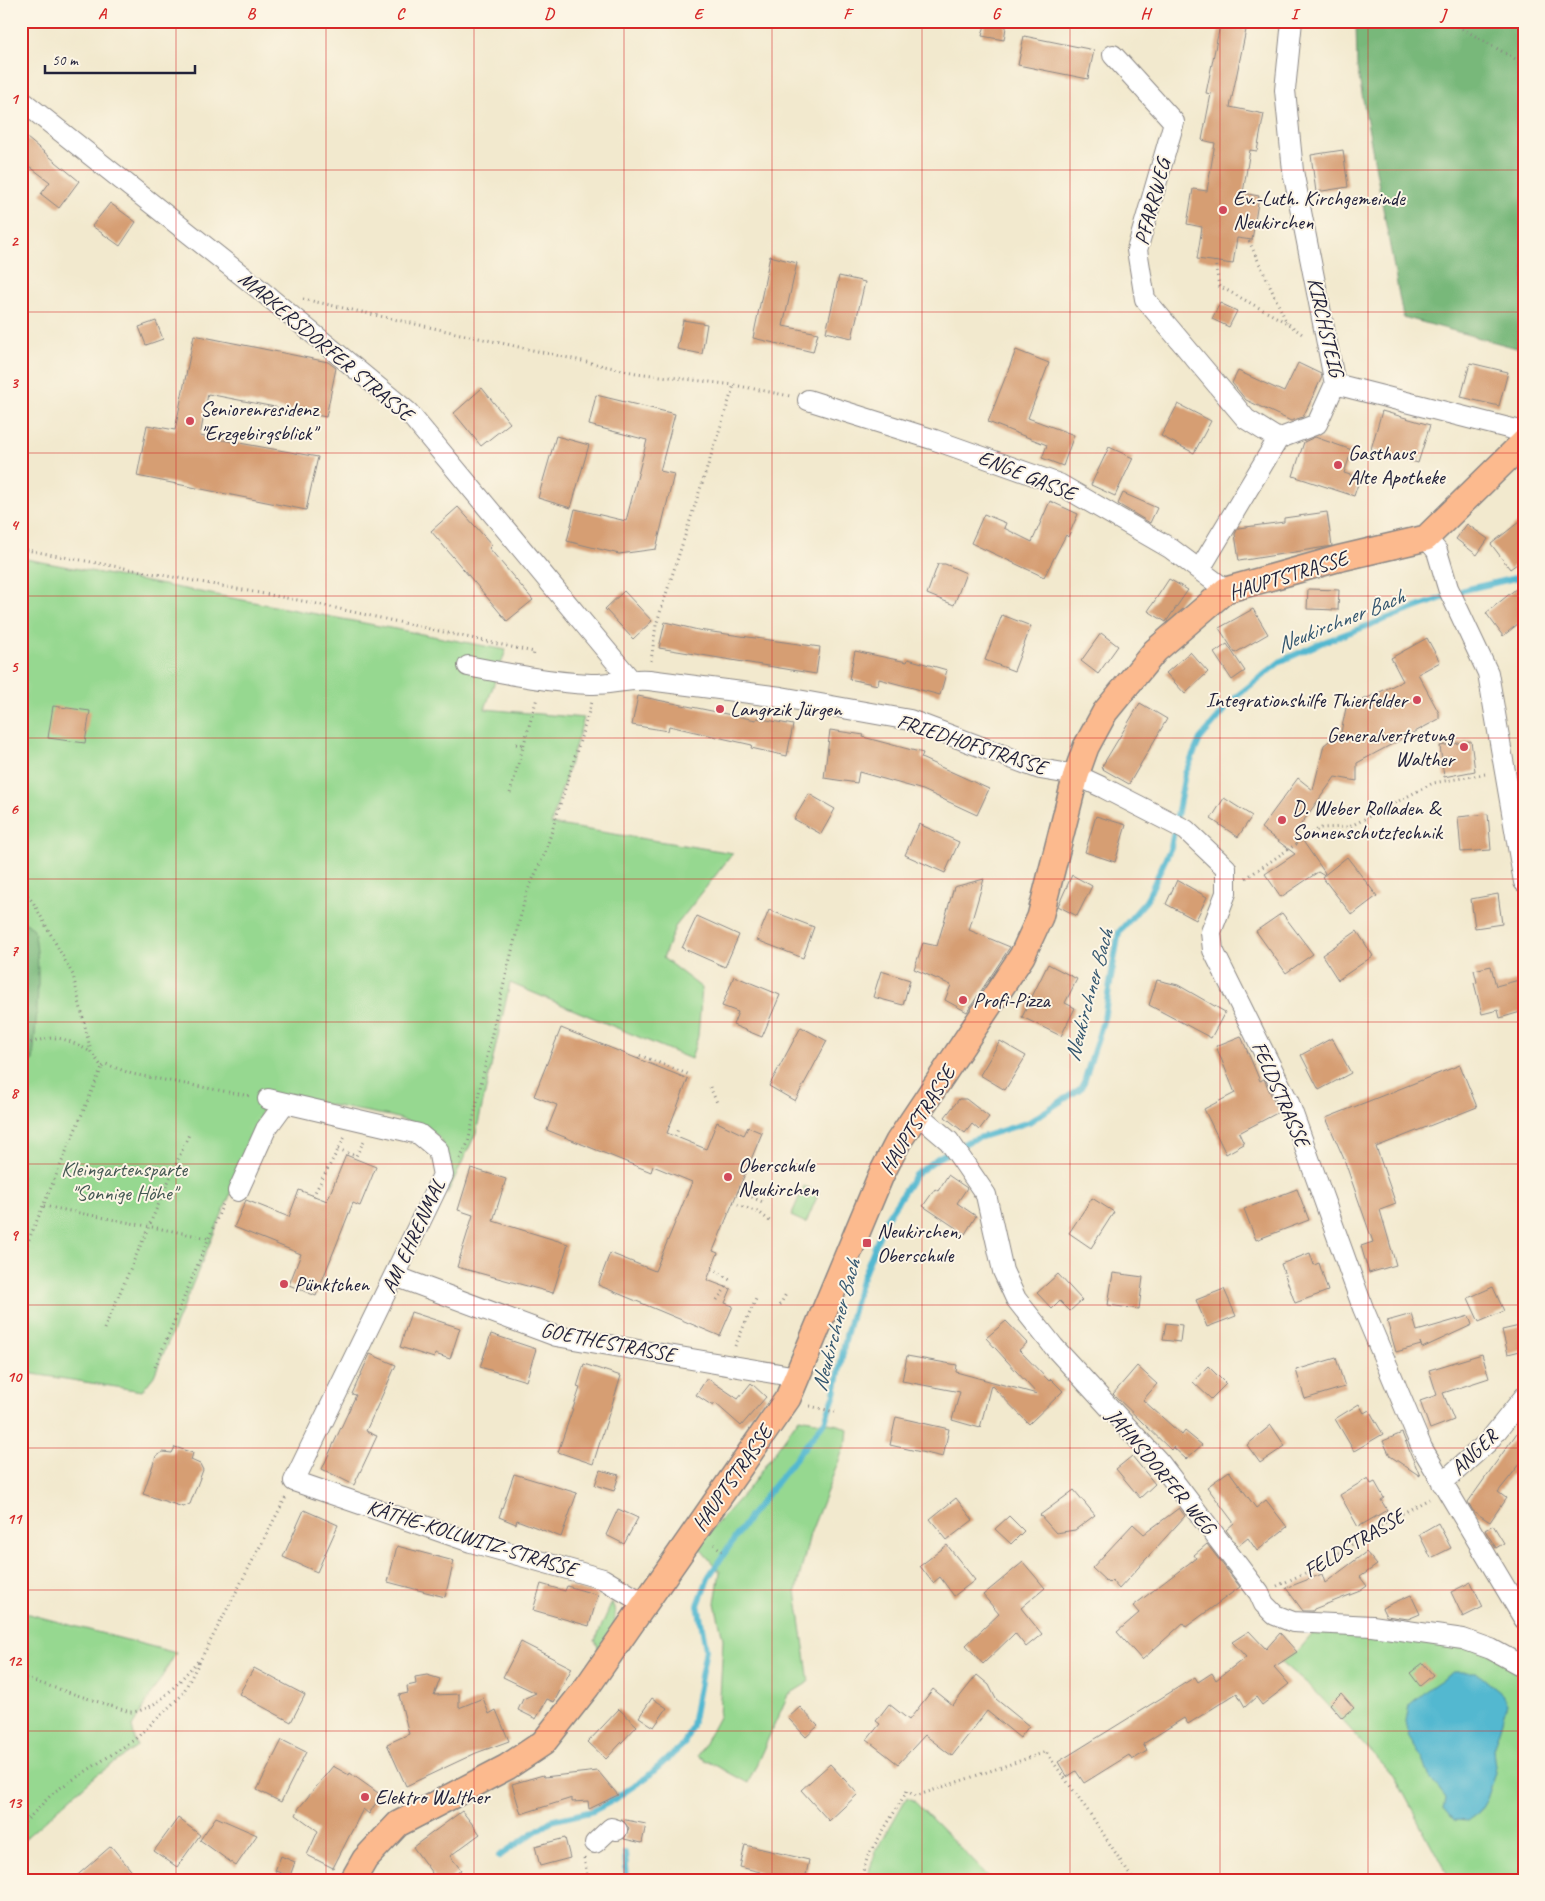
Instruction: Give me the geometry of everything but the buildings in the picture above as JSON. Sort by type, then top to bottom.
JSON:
[{"type":"main road","points":[[1426,538],[1524,442]]},
{"type":"main road","name":"HAUPTSTRASSE","points":[[352,1880],[365,1859],[398,1824],[507,1767],[543,1743],[587,1687],[788,1398],[881,1175],[916,1113],[950,1067],[1022,956],[1040,917],[1076,775],[1086,747],[1105,712],[1149,658],[1226,590],[1337,559],[1426,538]]},
{"type":"street","name":"KIRCHSTEIG","points":[[1292,21],[1285,90],[1293,171],[1330,349],[1335,384],[1524,432]]},
{"type":"street","name":"PFARRWEG","points":[[1112,55],[1174,122],[1137,250],[1145,299],[1246,419],[1278,439]]},
{"type":"street","name":"MARKERSDORFER STRASSE","points":[[21,100],[408,412],[640,679]]},
{"type":"street","points":[[1200,569],[1278,439],[1317,424],[1335,384]]},
{"type":"street","name":"ENGE GASSE","points":[[808,400],[935,440],[1059,484],[1170,548],[1226,590]]},
{"type":"street","points":[[1426,538],[1436,551],[1456,607],[1488,673],[1512,780],[1524,882]]},
{"type":"street","name":"FRIEDHOFSTRASSE","points":[[468,666],[529,678],[594,684],[640,679],[781,697],[910,720],[1040,769],[1076,775]]},
{"type":"street","name":"FELDSTRASSE","points":[[1076,775],[1162,820],[1186,830],[1226,868],[1226,893],[1211,932],[1213,950],[1289,1102],[1363,1308],[1422,1448],[1524,1620]]},
{"type":"street","points":[[232,1193],[266,1129],[277,1101]]},
{"type":"street","name":"AM EHRENMAL","points":[[277,1101],[409,1132],[429,1141],[438,1150],[443,1175],[294,1481]]},
{"type":"street","name":"JAHNSDORFER WEG","points":[[916,1113],[949,1141],[986,1195],[1003,1272],[1016,1299],[1061,1354],[1160,1463],[1259,1593],[1264,1604],[1276,1615],[1293,1622],[1372,1626],[1464,1639],[1491,1649],[1524,1667]]},
{"type":"street","name":"GOETHESTRASSE","points":[[395,1276],[556,1336],[797,1377]]},
{"type":"street","name":"ANGER","points":[[1442,1483],[1488,1442],[1524,1397]]},
{"type":"street","name":"KÄTHE-KOLLWITZ-STRASSE","points":[[294,1481],[471,1542],[603,1579],[645,1604]]},
{"type":"street","points":[[595,1843],[611,1828],[617,1830]]},
{"type":"path","points":[[1449,21],[1524,64]]},
{"type":"path","points":[[1249,241],[1287,323]]},
{"type":"path","points":[[1215,261],[1219,286],[1287,323],[1314,342],[1330,349]]},
{"type":"path","points":[[298,298],[636,373],[734,385],[808,400]]},
{"type":"path","points":[[640,679],[734,385]]},
{"type":"path","points":[[21,549],[308,602],[534,652],[529,678]]},
{"type":"path","points":[[443,1175],[453,1174],[468,1143],[495,1020],[526,894],[545,853],[593,698],[594,684]]},
{"type":"path","points":[[510,793],[534,708]]},
{"type":"path","points":[[516,744],[523,745]]},
{"type":"path","points":[[1226,893],[1320,828],[1349,827],[1433,783],[1512,780]]},
{"type":"path","points":[[21,888],[33,902],[73,975],[91,1052],[102,1067]]},
{"type":"path","points":[[21,1046],[44,1038],[66,1038],[91,1052]]},
{"type":"path","points":[[639,1059],[639,1055],[690,1076]]},
{"type":"path","points":[[21,1258],[102,1067],[106,1064],[132,1074],[277,1101]]},
{"type":"path","points":[[710,1087],[718,1105]]},
{"type":"path","points":[[313,1196],[354,1119]]},
{"type":"path","points":[[675,1136],[678,1129]]},
{"type":"path","points":[[104,1329],[190,1132]]},
{"type":"path","points":[[338,1149],[355,1157]]},
{"type":"path","points":[[738,1191],[765,1203]]},
{"type":"path","points":[[155,1367],[208,1238],[232,1193]]},
{"type":"path","points":[[733,1203],[760,1213],[772,1222]]},
{"type":"path","points":[[44,1206],[148,1228],[208,1238]]},
{"type":"path","points":[[712,1268],[730,1280]]},
{"type":"path","points":[[717,1300],[728,1286]]},
{"type":"path","points":[[780,1305],[787,1292]]},
{"type":"path","points":[[729,1364],[756,1298]]},
{"type":"path","points":[[810,1406],[835,1412]]},
{"type":"path","points":[[21,1826],[54,1792],[134,1740],[182,1695],[294,1481]]},
{"type":"path","name":"FELDSTRASSE","points":[[1259,1593],[1314,1570],[1390,1520],[1431,1498],[1442,1483]]},
{"type":"path","points":[[21,1677],[130,1712],[142,1712],[157,1702],[202,1657]]},
{"type":"path","points":[[860,1880],[868,1856],[907,1791],[916,1796],[1046,1752],[1133,1880]]},
{"type":"green space","points":[[1356,21],[1524,21],[1524,350],[1403,317],[1357,67]]},
{"type":"green space","name":"Kleingartensparte \"Sonnige Höhe\"","points":[[21,558],[506,650],[485,709],[584,718],[551,824],[733,853],[675,927],[663,958],[702,988],[698,1036],[691,1059],[510,983],[476,1133],[447,1194],[449,1163],[442,1141],[428,1127],[390,1116],[308,1101],[262,1104],[259,1126],[154,1376],[142,1391],[21,1372]]},
{"type":"green space","points":[[26,923],[34,929],[38,962],[38,995],[33,1061],[26,1063],[21,1078],[21,924]]},
{"type":"green space","points":[[804,1186],[819,1192],[806,1223],[791,1216]]},
{"type":"green space","points":[[799,1418],[839,1425],[848,1429],[847,1440],[810,1534],[796,1591],[809,1682],[788,1695],[748,1783],[698,1756],[719,1717],[723,1639],[715,1603],[720,1572],[697,1545],[749,1488]]},
{"type":"green space","points":[[612,1602],[615,1621],[599,1649],[595,1641]]},
{"type":"green space","points":[[21,1612],[176,1653],[132,1727],[137,1747],[94,1777],[21,1842]]},
{"type":"green space","points":[[1316,1630],[1468,1646],[1524,1665],[1524,1880],[1450,1880],[1396,1779],[1316,1692],[1281,1662],[1297,1652]]},
{"type":"green space","points":[[907,1797],[914,1801],[992,1880],[866,1880],[876,1851]]},
{"type":"water","points":[[1453,1672],[1476,1672],[1502,1694],[1507,1704],[1493,1750],[1496,1772],[1487,1799],[1479,1813],[1468,1821],[1454,1820],[1444,1808],[1446,1799],[1429,1777],[1423,1759],[1409,1737],[1406,1721],[1409,1705]]},
{"type":"waterway","name":"Neukirchner Bach","points":[[499,1856],[551,1821],[593,1811],[610,1802],[647,1777],[684,1744],[692,1725],[706,1649],[698,1605],[709,1576],[750,1516],[825,1421],[835,1394],[846,1336],[860,1284],[886,1219],[915,1175],[938,1158],[969,1141],[1029,1122],[1080,1089],[1084,1082],[1104,1018],[1119,932],[1146,901],[1171,847],[1185,774],[1200,739],[1237,696],[1281,661],[1321,643],[1464,590],[1524,576]]},
{"type":"waterway","points":[[625,1853],[627,1880]]},
{"type":"place","name":"Ev.-Luth. Kirchgemeinde Neukirchen","points":[[1223,210]]},
{"type":"place","name":"Seniorenresidenz \"Erzgebirgsblick\"","points":[[190,421]]},
{"type":"place","name":"Gasthaus Alte Apotheke","points":[[1338,465]]},
{"type":"place","name":"Integrationshilfe Thierfelder","points":[[1417,700]]},
{"type":"place","name":"Langrzik Jürgen","points":[[720,709]]},
{"type":"place","name":"Generalvertretung Walther","points":[[1464,747]]},
{"type":"place","name":"D. Weber Rolladen & Sonnenschutztechnik","points":[[1282,820]]},
{"type":"place","name":"Profi-Pizza","points":[[963,1000]]},
{"type":"place","name":"Oberschule Neukirchen","points":[[728,1177]]},
{"type":"place","name":"Neukirchen, Oberschule","points":[[867,1243]]},
{"type":"place","name":"Pünktchen","points":[[284,1284]]},
{"type":"place","name":"Elektro Walther","points":[[365,1797]]}]
